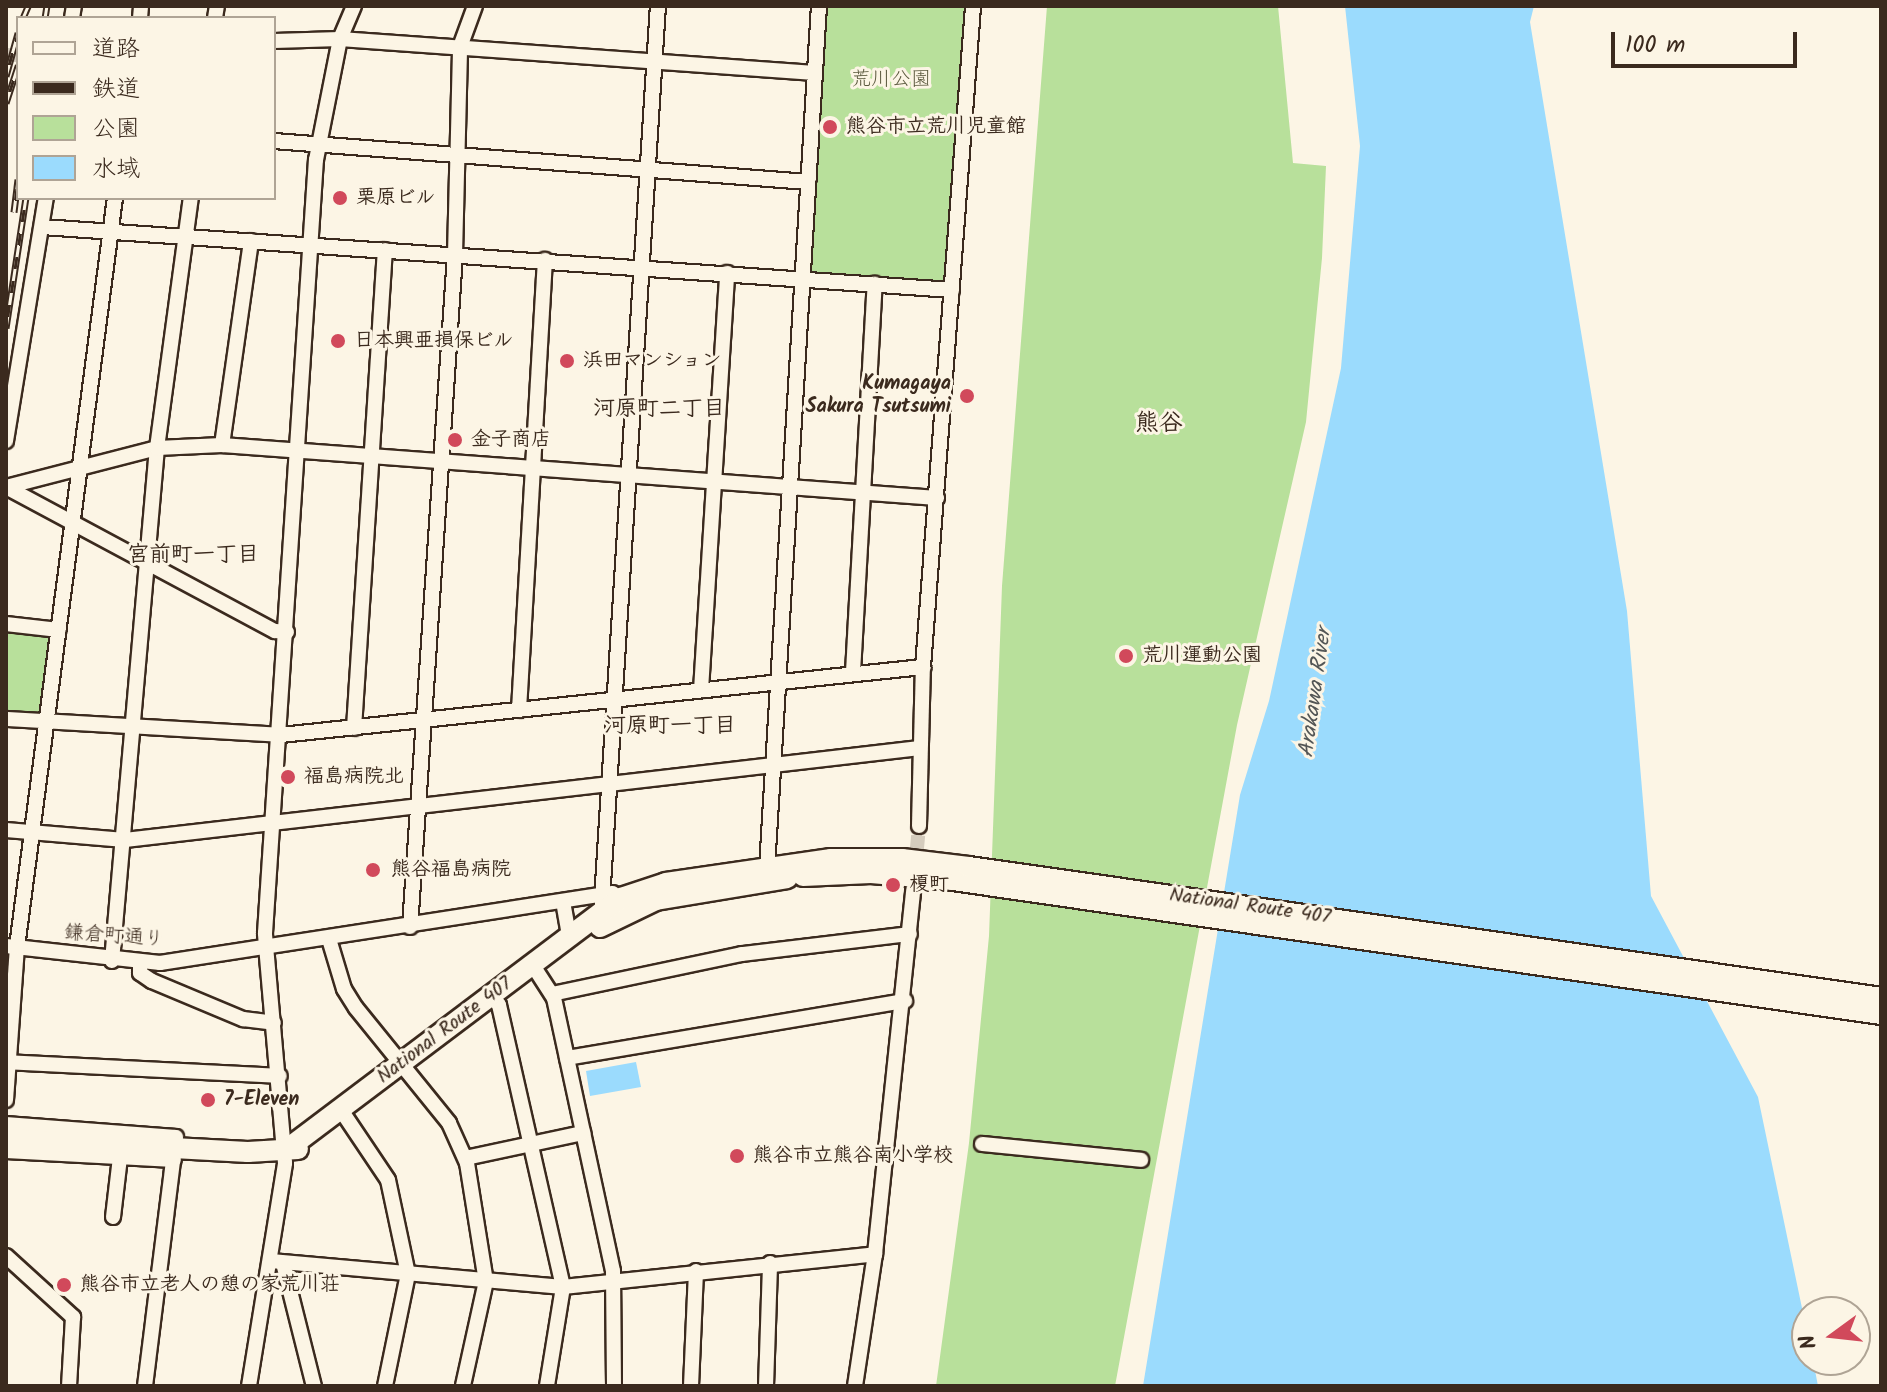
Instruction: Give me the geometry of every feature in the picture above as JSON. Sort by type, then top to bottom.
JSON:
[{"type":"highway","name":"National Route 407","points":[[536,969],[569,935],[611,903],[767,868],[878,857],[968,874],[1881,1014]]},
{"type":"highway","name":"National Route 407","points":[[791,877],[871,873],[968,874],[1881,998]]},
{"type":"highway","points":[[611,903],[656,900],[791,877]]},
{"type":"highway","points":[[611,903],[791,877]]},
{"type":"highway","name":"National Route 407","points":[[286,1150],[406,1070],[536,969],[611,903]]},
{"type":"highway","points":[[6,1139],[97,1143],[175,1154],[286,1150]]},
{"type":"street","points":[[249,1386],[277,1262],[286,1150],[266,949],[310,242],[318,143],[340,39],[354,6]]},
{"type":"street","points":[[410,927],[427,721],[455,255],[460,155],[460,47],[475,6]]},
{"type":"street","points":[[611,903],[610,783],[658,6]]},
{"type":"street","points":[[767,868],[819,6]]},
{"type":"street","points":[[919,826],[923,667],[973,6]]},
{"type":"street","points":[[276,41],[340,39],[815,73]]},
{"type":"street","points":[[276,141],[808,182]]},
{"type":"street","points":[[6,441],[46,200]]},
{"type":"street","points":[[6,1100],[11,947],[47,721],[115,200]]},
{"type":"street","points":[[112,961],[157,448],[191,200]]},
{"type":"street","points":[[42,227],[310,242],[952,290]]},
{"type":"street","points":[[222,445],[251,241]]},
{"type":"street","points":[[354,728],[385,250]]},
{"type":"street","points":[[519,710],[545,260]]},
{"type":"street","points":[[701,690],[727,273]]},
{"type":"street","points":[[853,672],[875,284]]},
{"type":"street","points":[[287,632],[275,631],[6,487],[157,448],[222,445],[937,498]]},
{"type":"street","points":[[6,624],[59,630]]},
{"type":"street","points":[[6,719],[281,735],[853,672],[923,667]]},
{"type":"street","points":[[6,830],[125,840],[920,748]]},
{"type":"street","points":[[855,1386],[875,1254],[905,1001],[913,890]]},
{"type":"street","points":[[548,906],[611,903]]},
{"type":"street","points":[[548,906],[611,903]]},
{"type":"street","name":"鎌倉町通り","points":[[11,947],[140,963],[266,949],[548,906]]},
{"type":"street","points":[[564,907],[569,935]]},
{"type":"street","points":[[552,994],[742,954],[910,934]]},
{"type":"street","points":[[329,939],[344,989],[449,1123],[466,1158],[486,1281],[463,1386]]},
{"type":"street","points":[[140,963],[140,973],[152,981],[243,1019],[274,1023]]},
{"type":"street","points":[[536,969],[552,994],[614,1280],[614,1386]]},
{"type":"street","points":[[496,1001],[532,1143],[563,1287],[547,1386]]},
{"type":"street","points":[[567,1058],[905,1001]]},
{"type":"street","points":[[7,1062],[280,1076]]},
{"type":"street","points":[[344,1114],[388,1180],[408,1274],[385,1386]]},
{"type":"street","points":[[6,1124],[173,1135],[175,1154],[145,1386]]},
{"type":"street","points":[[466,1158],[583,1133]]},
{"type":"street","points":[[982,1144],[1141,1160]]},
{"type":"street","points":[[6,1151],[120,1157],[175,1154]]},
{"type":"street","points":[[113,1217],[120,1157]]},
{"type":"street","points":[[277,1262],[563,1287],[875,1254]]},
{"type":"street","points":[[6,1256],[73,1317],[69,1386]]},
{"type":"street","points":[[277,1262],[314,1386]]},
{"type":"street","points":[[766,1386],[770,1263]]},
{"type":"street","points":[[691,1386],[696,1271]]},
{"type":"green space","name":"荒川公園","points":[[824,6],[967,6],[946,281],[808,273]]},
{"type":"green space","name":"荒川運動公園","points":[[1047,6],[1278,6],[1293,163],[1326,166],[1322,258],[1306,422],[1237,725],[1115,1386],[936,1386],[969,1143],[989,936],[1002,586]]},
{"type":"green space","points":[[6,629],[53,635],[41,715],[6,712]]},
{"type":"water","name":"Arakawa River","points":[[1345,6],[1534,6],[1530,22],[1627,611],[1651,896],[1758,1097],[1799,1296],[1791,1296],[1791,1376],[1816,1376],[1818,1386],[1143,1386],[1240,795],[1269,701],[1341,368],[1360,146]]},
{"type":"water","points":[[636,1062],[641,1087],[590,1096],[586,1071]]},
{"type":"tunnel","points":[[6,55],[16,55]]},
{"type":"tunnel","points":[[915,870],[919,826]]},
{"type":"railway","points":[[24,16],[28,6]]},
{"type":"railway","points":[[45,16],[47,6]]},
{"type":"railway","points":[[6,76],[16,40]]},
{"type":"railway","points":[[6,103],[16,71]]},
{"type":"railway","points":[[14,212],[16,196]]},
{"type":"railway","points":[[6,328],[26,200]]},
{"type":"place","name":"熊谷市立荒川児童館","points":[[830,127]]},
{"type":"place","name":"栗原ビル","points":[[340,198]]},
{"type":"place","name":"日本興亜損保ビル","points":[[338,341]]},
{"type":"place","name":"浜田マンション","points":[[567,361]]},
{"type":"place","name":"Kumagaya Sakura Tsutsumi","points":[[967,396]]},
{"type":"place","name":"金子商店","points":[[455,440]]},
{"type":"place","name":"荒川運動公園","points":[[1126,656]]},
{"type":"place","name":"福島病院北","points":[[288,777]]},
{"type":"place","name":"熊谷福島病院","points":[[373,870]]},
{"type":"place","name":"榎町","points":[[893,885]]},
{"type":"place","name":"7-Eleven","points":[[208,1100]]},
{"type":"place","name":"熊谷市立熊谷南小学校","points":[[737,1156]]},
{"type":"place","name":"熊谷市立老人の憩の家荒川荘","points":[[64,1285]]},
{"type":"district","name":"河原町二丁目","points":[[659,410]]},
{"type":"district","name":"熊谷","points":[[1159,424]]},
{"type":"district","name":"宮前町一丁目","points":[[193,556]]},
{"type":"district","name":"河原町一丁目","points":[[670,727]]}]
